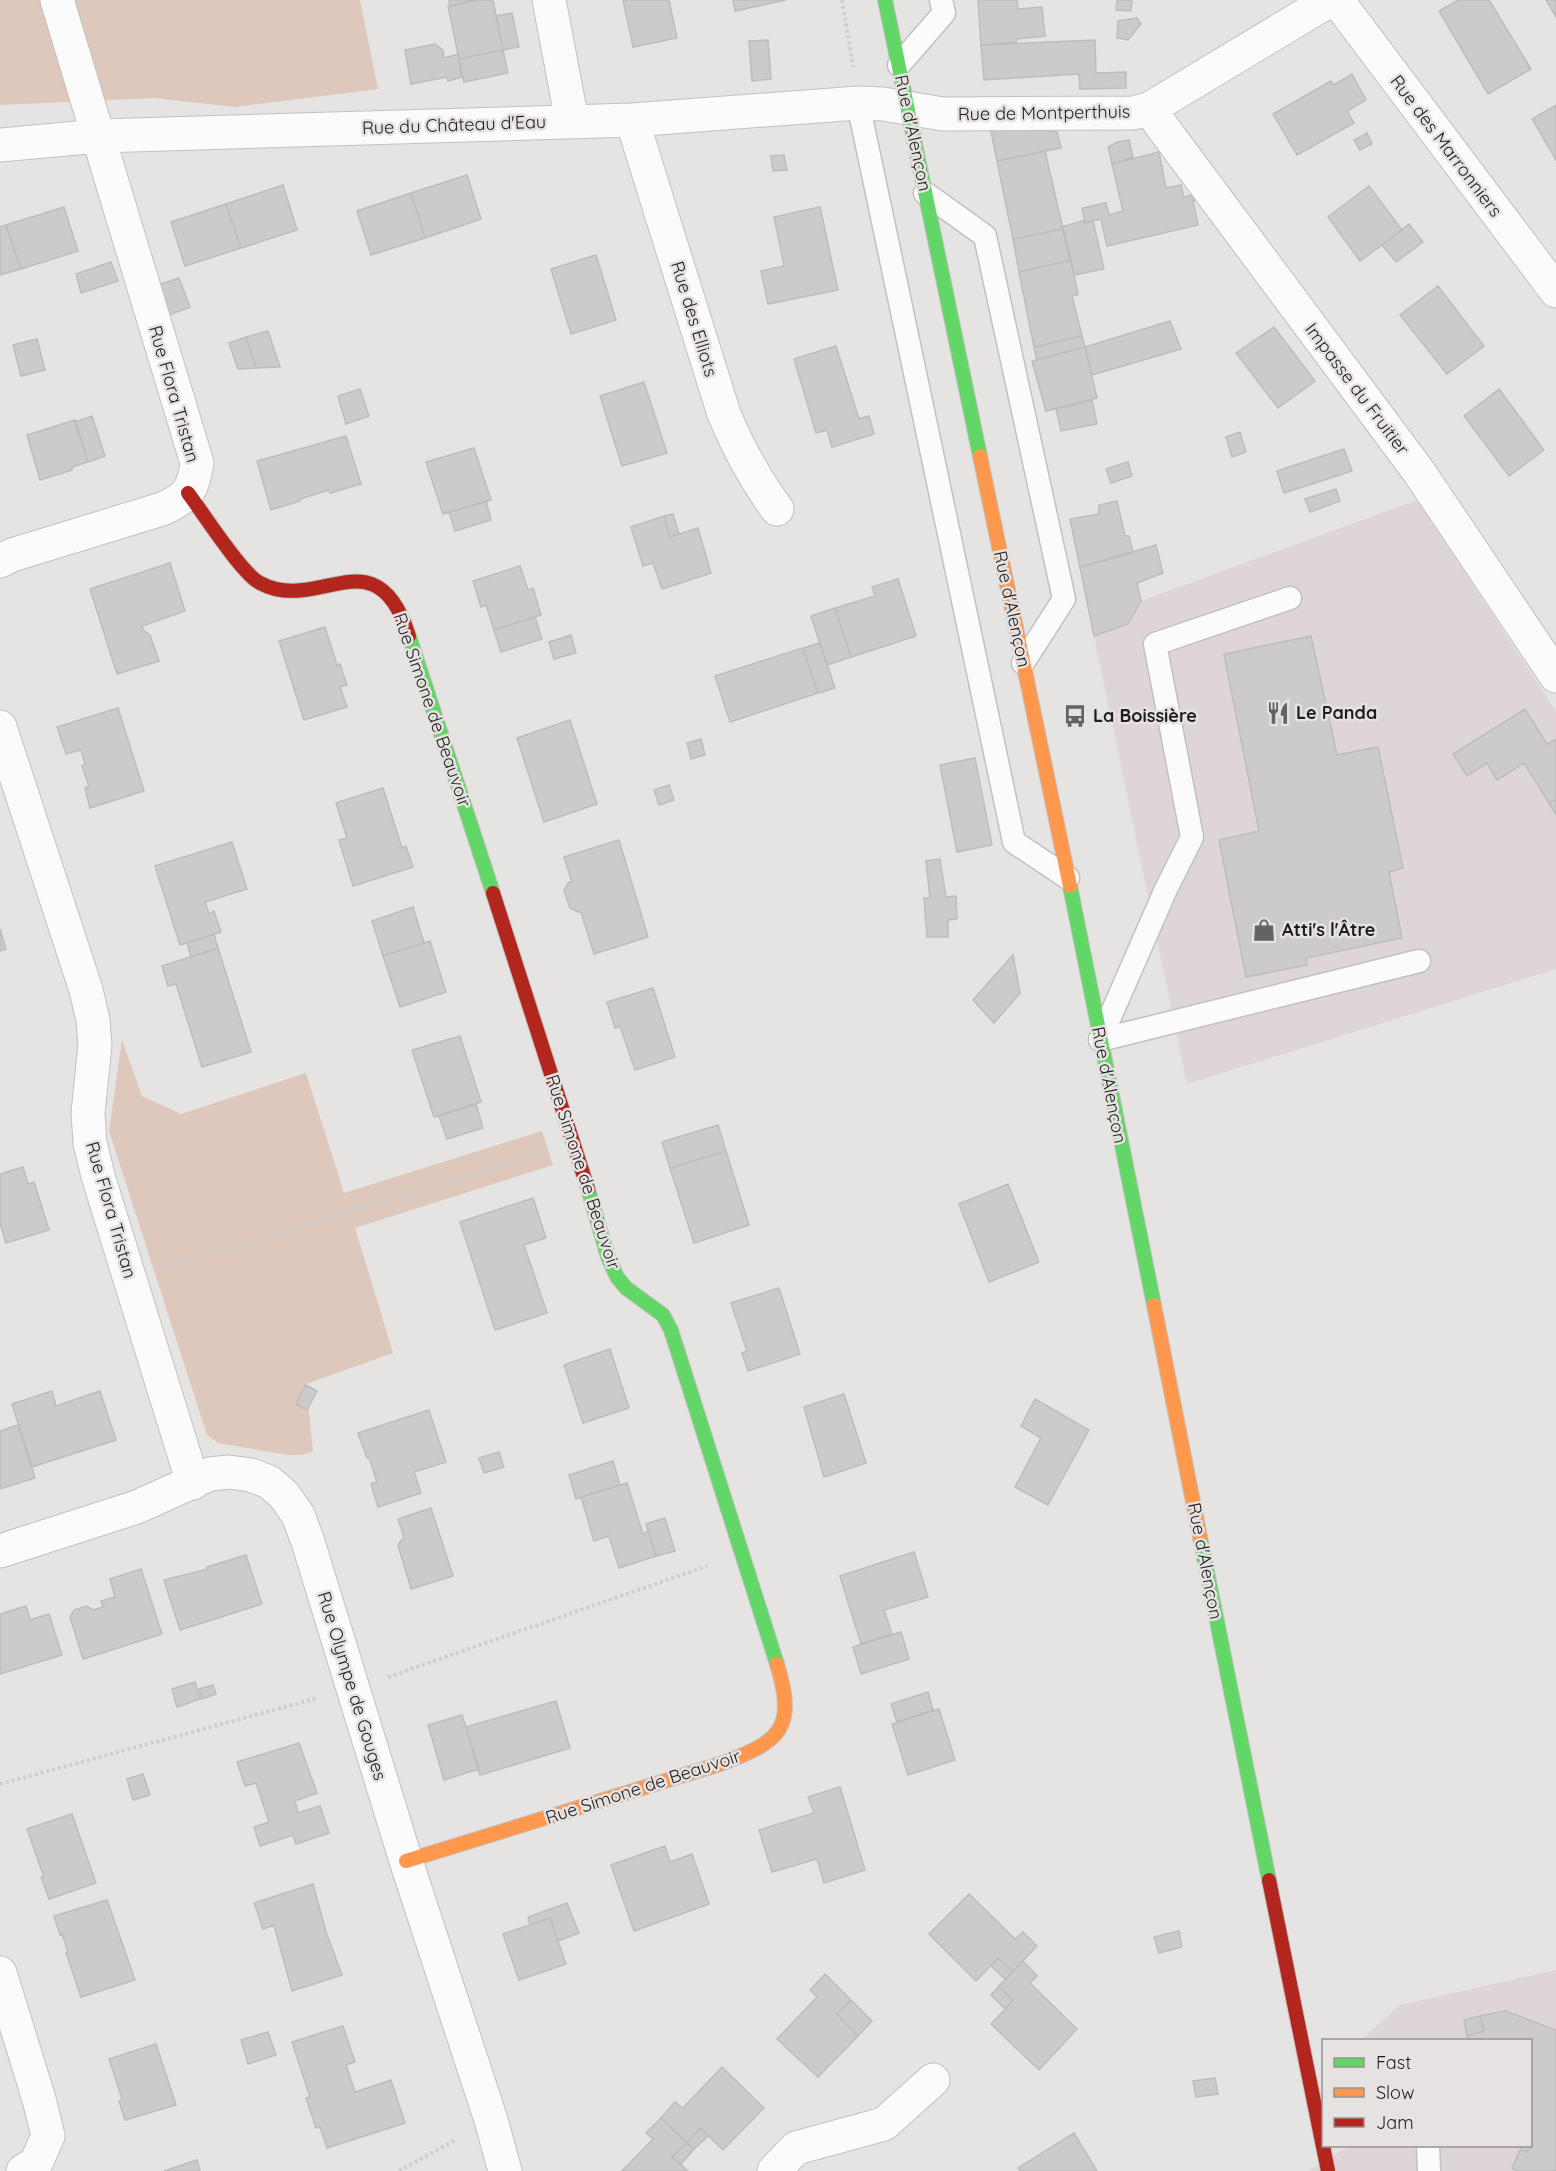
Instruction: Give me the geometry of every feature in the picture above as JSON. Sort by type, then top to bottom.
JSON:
[{"type":"main road","name":"Rue d'Alençon","points":[[885,0],[1315,2069],[1322,2124]]},
{"type":"main road","name":"Rue Simone de Beauvoir","points":[[188,493],[246,570],[260,583],[279,590],[304,590],[362,581],[381,587],[393,598],[403,616],[574,1143],[608,1257],[617,1277],[626,1288],[663,1315],[671,1330],[786,1700],[784,1718],[777,1734],[753,1752],[406,1861]]},
{"type":"main road","name":"Rue d'Alençon","points":[[1325,2147],[1328,2171]]},
{"type":"street","name":"Rue Flora Tristan","points":[[57,0],[196,463],[194,481],[188,493]]},
{"type":"street","points":[[549,0],[572,122]]},
{"type":"street","name":"Rue de Montperthuis","points":[[908,108],[943,114],[1133,113],[1149,109],[1330,0]]},
{"type":"street","name":"Rue des Marronniers","points":[[1337,0],[1556,291]]},
{"type":"street","name":"Rue du Château d'Eau","points":[[0,145],[99,136],[632,120],[858,103],[908,108]]},
{"type":"street","name":"Impasse du Fruitier","points":[[1149,109],[1419,472],[1556,676]]},
{"type":"street","name":"Rue des Elliots","points":[[632,120],[724,414],[740,454],[756,482],[777,509]]},
{"type":"street","points":[[0,561],[12,555],[162,509],[179,501],[188,493]]},
{"type":"street","name":"Rue Flora Tristan","points":[[0,727],[86,990],[93,1020],[95,1045],[88,1113],[90,1143],[193,1483]]},
{"type":"street","name":"Rue Olympe de Gouges","points":[[0,1551],[136,1507],[210,1474],[229,1472],[251,1474],[269,1482],[284,1495],[298,1515],[406,1861],[491,2120],[505,2171]]},
{"type":"street","points":[[0,1973],[39,2099],[48,2136],[36,2163],[23,2171]]},
{"type":"street","points":[[774,2171],[796,2148],[885,2124],[933,2079]]},
{"type":"lane","points":[[899,65],[944,13],[941,0]]},
{"type":"lane","points":[[858,103],[1014,842],[1068,878]]},
{"type":"lane","points":[[925,193],[985,236],[1064,599],[1023,663]]},
{"type":"lane","points":[[1100,1040],[1166,890],[1192,837],[1155,644],[1290,598]]},
{"type":"lane","points":[[1100,1040],[1419,960]]},
{"type":"lane","points":[[1428,2147],[1429,2171]]},
{"type":"path","points":[[842,0],[858,103]]},
{"type":"path","points":[[130,1279],[574,1143]]},
{"type":"path","points":[[399,2171],[491,2120]]},
{"type":"shaded area","points":[[0,0],[360,0],[378,89],[235,107],[154,98],[0,105]]},
{"type":"shaded area","points":[[1417,500],[1556,711],[1556,969],[1187,1084],[1094,636],[1128,624],[1141,601]]},
{"type":"shaded area","points":[[122,1040],[142,1096],[181,1114],[306,1073],[344,1193],[542,1131],[553,1165],[355,1228],[393,1353],[306,1384],[313,1451],[302,1455],[288,1455],[218,1443],[207,1435],[109,1131]]},
{"type":"shaded area","points":[[1556,1970],[1556,2171],[1309,2171],[1347,2147],[1532,2147],[1532,2039],[1362,2039],[1400,2005]]},
{"type":"building","points":[[449,0],[477,0],[450,6]]},
{"type":"building","points":[[477,0],[493,0],[503,50],[459,59],[448,6]]},
{"type":"building","points":[[623,0],[669,0],[677,38],[633,47]]},
{"type":"building","points":[[733,0],[786,0],[735,11]]},
{"type":"building","points":[[978,0],[1017,0],[1018,9],[1042,7],[1045,36],[1017,39],[1016,42],[981,45]]},
{"type":"building","points":[[1117,0],[1132,0],[1131,11],[1116,10]]},
{"type":"building","points":[[1458,0],[1489,0],[1531,69],[1488,94],[1439,11]]},
{"type":"building","points":[[1546,0],[1556,0],[1556,17]]},
{"type":"building","points":[[512,13],[519,47],[503,50],[496,16]]},
{"type":"building","points":[[1137,18],[1141,24],[1128,40],[1117,38],[1118,21]]},
{"type":"building","points":[[768,40],[771,79],[752,81],[749,41]]},
{"type":"building","points":[[1095,40],[1096,73],[1126,72],[1126,88],[1080,89],[1079,74],[984,80],[981,45]]},
{"type":"building","points":[[435,44],[443,50],[444,58],[458,54],[462,77],[448,81],[447,77],[411,84],[405,50]]},
{"type":"building","points":[[503,50],[508,73],[464,82],[459,59]]},
{"type":"building","points":[[1352,74],[1366,100],[1347,111],[1354,123],[1297,155],[1273,114],[1331,81],[1334,85]]},
{"type":"building","points":[[1556,105],[1556,160],[1532,119]]},
{"type":"building","points":[[1021,125],[1057,132],[1061,148],[997,161],[991,131]]},
{"type":"building","points":[[1367,133],[1372,144],[1360,150],[1354,140]]},
{"type":"building","points":[[1129,140],[1133,157],[1112,164],[1108,147]]},
{"type":"building","points":[[1045,151],[1063,229],[1013,239],[997,161]]},
{"type":"building","points":[[1159,152],[1166,188],[1181,185],[1184,197],[1192,195],[1195,200],[1193,201],[1198,225],[1107,246],[1101,219],[1085,223],[1082,208],[1106,203],[1109,215],[1123,211],[1112,164]]},
{"type":"building","points":[[784,155],[787,170],[773,171],[771,156]]},
{"type":"building","points":[[467,175],[481,219],[425,238],[411,193]]},
{"type":"building","points":[[283,185],[297,230],[241,248],[226,204]]},
{"type":"building","points":[[1369,186],[1402,230],[1360,261],[1328,217]]},
{"type":"building","points":[[411,193],[425,238],[371,255],[357,211]]},
{"type":"building","points":[[226,204],[241,248],[185,266],[171,222]]},
{"type":"building","points":[[64,207],[78,251],[21,269],[6,225]]},
{"type":"building","points":[[820,207],[838,290],[768,304],[761,271],[784,266],[774,217]]},
{"type":"building","points":[[1085,220],[1085,223],[1093,221],[1104,269],[1074,275],[1062,227]]},
{"type":"building","points":[[1409,224],[1423,242],[1396,262],[1382,245]]},
{"type":"building","points":[[6,225],[21,269],[0,275],[0,227]]},
{"type":"building","points":[[1063,229],[1071,260],[1019,272],[1013,239]]},
{"type":"building","points":[[596,255],[616,320],[571,334],[551,269]]},
{"type":"building","points":[[1071,260],[1078,295],[1072,296],[1082,336],[1034,347],[1019,272]]},
{"type":"building","points":[[111,262],[118,281],[81,293],[76,274]]},
{"type":"building","points":[[179,278],[190,307],[169,315],[158,285]]},
{"type":"building","points":[[1438,286],[1484,346],[1447,374],[1400,315]]},
{"type":"building","points":[[1170,321],[1181,349],[1092,375],[1085,347]]},
{"type":"building","points":[[1274,327],[1315,381],[1278,408],[1236,353]]},
{"type":"building","points":[[268,331],[280,367],[256,368],[246,337]]},
{"type":"building","points":[[1082,336],[1085,347],[1037,360],[1034,347]]},
{"type":"building","points":[[246,337],[256,368],[238,369],[229,343]]},
{"type":"building","points":[[37,339],[45,370],[21,376],[13,345]]},
{"type":"building","points":[[836,346],[859,419],[869,416],[874,434],[832,447],[827,430],[816,433],[794,359]]},
{"type":"building","points":[[1085,347],[1097,398],[1046,411],[1032,361]]},
{"type":"building","points":[[644,382],[667,453],[622,466],[600,396]]},
{"type":"building","points":[[360,389],[369,416],[346,424],[338,396]]},
{"type":"building","points":[[1499,389],[1544,450],[1509,476],[1464,416]]},
{"type":"building","points":[[1092,400],[1097,424],[1061,431],[1056,409]]},
{"type":"building","points":[[92,416],[105,456],[88,462],[75,422]]},
{"type":"building","points":[[75,420],[88,462],[72,467],[72,470],[40,480],[27,435]]},
{"type":"building","points":[[1240,432],[1246,452],[1232,457],[1226,437]]},
{"type":"building","points":[[346,436],[361,484],[330,493],[329,490],[271,510],[257,461]]},
{"type":"building","points":[[474,448],[491,500],[443,514],[426,462]]},
{"type":"building","points":[[1344,449],[1352,471],[1284,493],[1277,471]]},
{"type":"building","points":[[1128,462],[1132,476],[1111,483],[1106,469]]},
{"type":"building","points":[[1336,489],[1340,501],[1310,512],[1305,499]]},
{"type":"building","points":[[486,501],[491,520],[455,531],[449,512]]},
{"type":"building","points":[[1117,501],[1125,536],[1129,536],[1133,553],[1080,567],[1070,519],[1099,514],[1099,505]]},
{"type":"building","points":[[673,514],[679,534],[670,537],[664,516]]},
{"type":"building","points":[[664,516],[670,537],[698,528],[711,573],[662,589],[653,563],[643,566],[631,527]]},
{"type":"building","points":[[1156,545],[1163,573],[1137,583],[1141,601],[1128,624],[1094,636],[1080,567]]},
{"type":"building","points":[[170,563],[185,611],[142,626],[143,630],[150,635],[159,661],[117,674],[90,589]]},
{"type":"building","points":[[520,566],[528,590],[533,588],[541,615],[494,630],[486,605],[481,607],[473,581]]},
{"type":"building","points":[[898,579],[916,636],[851,657],[835,608],[875,596],[872,587]]},
{"type":"building","points":[[835,608],[851,657],[827,665],[811,616]]},
{"type":"building","points":[[535,617],[542,639],[501,652],[494,630]]},
{"type":"building","points":[[325,627],[337,665],[340,664],[347,685],[340,687],[347,707],[304,720],[279,641]]},
{"type":"building","points":[[571,635],[576,653],[554,659],[549,642]]},
{"type":"building","points":[[1311,636],[1337,755],[1378,747],[1403,868],[1389,872],[1402,938],[1306,958],[1307,965],[1246,977],[1219,840],[1259,831],[1224,654]]},
{"type":"building","points":[[820,643],[835,688],[818,693],[803,648]]},
{"type":"building","points":[[803,648],[818,693],[730,722],[715,676]]},
{"type":"building","points":[[118,708],[144,791],[90,808],[85,788],[89,786],[82,766],[85,764],[81,750],[66,754],[57,727]]},
{"type":"building","points":[[1525,709],[1547,744],[1556,739],[1556,799],[1549,803],[1524,763],[1497,780],[1487,763],[1467,776],[1453,754]]},
{"type":"building","points":[[570,720],[597,804],[544,822],[517,738]]},
{"type":"building","points":[[701,739],[705,755],[691,759],[687,743]]},
{"type":"building","points":[[975,758],[992,845],[957,852],[940,765]]},
{"type":"building","points":[[669,785],[674,800],[659,805],[654,790]]},
{"type":"building","points":[[383,788],[402,848],[406,846],[413,867],[353,886],[339,840],[347,838],[336,803]]},
{"type":"building","points":[[1556,799],[1556,815],[1549,803]]},
{"type":"building","points":[[619,840],[648,937],[594,954],[581,912],[570,908],[564,890],[569,882],[572,882],[564,857]]},
{"type":"building","points":[[232,842],[247,889],[205,902],[209,914],[214,911],[221,932],[180,945],[155,866]]},
{"type":"building","points":[[940,859],[946,897],[956,896],[957,919],[948,920],[948,937],[927,937],[924,898],[930,898],[926,861]]},
{"type":"building","points":[[413,907],[424,943],[383,956],[372,921]]},
{"type":"building","points":[[0,929],[6,949],[0,951]]},
{"type":"building","points":[[214,934],[218,948],[191,957],[187,943]]},
{"type":"building","points":[[430,941],[446,992],[400,1007],[383,956]]},
{"type":"building","points":[[218,948],[251,1052],[202,1067],[176,984],[168,986],[162,966]]},
{"type":"building","points":[[1013,955],[1020,993],[994,1023],[973,1000]]},
{"type":"building","points":[[653,988],[675,1057],[635,1070],[620,1026],[615,1028],[607,1002]]},
{"type":"building","points":[[460,1036],[481,1102],[434,1117],[412,1050]]},
{"type":"building","points":[[476,1104],[483,1128],[447,1139],[439,1116]]},
{"type":"building","points":[[718,1125],[726,1151],[670,1168],[662,1142]]},
{"type":"building","points":[[726,1151],[749,1225],[694,1243],[670,1168]]},
{"type":"building","points":[[23,1167],[28,1184],[34,1182],[49,1230],[6,1243],[0,1223],[0,1174]]},
{"type":"building","points":[[1008,1184],[1039,1262],[989,1282],[959,1204]]},
{"type":"building","points":[[533,1198],[546,1238],[524,1245],[547,1313],[495,1330],[460,1222]]},
{"type":"building","points":[[779,1288],[800,1354],[748,1371],[742,1353],[747,1351],[731,1303]]},
{"type":"building","points":[[610,1349],[629,1408],[583,1423],[564,1365]]},
{"type":"building","points":[[306,1385],[317,1391],[307,1410],[296,1404]]},
{"type":"building","points":[[52,1391],[56,1406],[100,1391],[116,1440],[32,1467],[12,1404]]},
{"type":"building","points":[[844,1394],[866,1463],[824,1477],[804,1407]]},
{"type":"building","points":[[1035,1399],[1089,1430],[1048,1505],[1015,1487],[1041,1438],[1021,1426]]},
{"type":"building","points":[[429,1410],[446,1462],[414,1472],[421,1493],[378,1507],[371,1484],[377,1482],[358,1433]]},
{"type":"building","points":[[18,1425],[35,1478],[0,1489],[0,1431]]},
{"type":"building","points":[[499,1452],[504,1467],[484,1473],[479,1458]]},
{"type":"building","points":[[613,1461],[620,1485],[576,1499],[569,1475]]},
{"type":"building","points":[[627,1483],[643,1534],[648,1531],[656,1556],[619,1568],[609,1536],[594,1541],[581,1497]]},
{"type":"building","points":[[431,1508],[453,1576],[411,1589],[398,1545],[404,1537],[398,1519]]},
{"type":"building","points":[[665,1518],[675,1551],[656,1556],[646,1524]]},
{"type":"building","points":[[914,1552],[928,1597],[884,1610],[892,1634],[861,1644],[840,1576]]},
{"type":"building","points":[[246,1555],[262,1604],[180,1630],[164,1580],[208,1569],[207,1567]]},
{"type":"building","points":[[141,1569],[162,1634],[83,1659],[70,1617],[74,1610],[86,1606],[93,1610],[103,1607],[101,1601],[115,1597],[110,1579]]},
{"type":"building","points":[[26,1606],[30,1620],[49,1614],[62,1655],[0,1674],[0,1614]]},
{"type":"building","points":[[901,1632],[909,1659],[861,1674],[853,1647]]},
{"type":"building","points":[[195,1682],[200,1699],[177,1707],[172,1689]]},
{"type":"building","points":[[213,1685],[216,1694],[202,1699],[199,1689]]},
{"type":"building","points":[[928,1692],[933,1710],[897,1722],[891,1704]]},
{"type":"building","points":[[556,1701],[570,1748],[480,1775],[466,1727]]},
{"type":"building","points":[[939,1709],[955,1760],[908,1775],[892,1724]]},
{"type":"building","points":[[462,1715],[479,1769],[444,1780],[428,1725]]},
{"type":"building","points":[[299,1743],[317,1793],[295,1801],[298,1813],[320,1806],[329,1833],[296,1844],[293,1835],[260,1846],[254,1827],[269,1822],[256,1783],[245,1786],[237,1762]]},
{"type":"building","points":[[143,1774],[150,1795],[133,1800],[127,1779]]},
{"type":"building","points":[[840,1787],[865,1870],[824,1883],[817,1859],[772,1872],[759,1830],[814,1813],[808,1797]]},
{"type":"building","points":[[72,1814],[96,1883],[49,1899],[41,1877],[44,1877],[27,1829]]},
{"type":"building","points":[[665,1846],[670,1862],[692,1854],[709,1904],[634,1931],[611,1865]]},
{"type":"building","points":[[313,1884],[326,1932],[342,1975],[292,1991],[274,1925],[263,1929],[254,1903]]},
{"type":"building","points":[[969,1894],[1015,1939],[1023,1932],[1037,1946],[1013,1971],[998,1958],[976,1981],[929,1934]]},
{"type":"building","points":[[107,1900],[135,1980],[81,1997],[62,1934],[60,1935],[54,1916]]},
{"type":"building","points":[[567,1903],[579,1933],[558,1941],[550,1918],[530,1925],[528,1917]]},
{"type":"building","points":[[550,1918],[566,1964],[519,1980],[503,1934]]},
{"type":"building","points":[[1179,1931],[1182,1947],[1159,1953],[1154,1937]]},
{"type":"building","points":[[998,1958],[1013,1971],[1005,1979],[991,1966]]},
{"type":"building","points":[[1023,1961],[1037,1976],[1030,1983],[1077,2029],[1039,2070],[991,2024],[1013,2001],[999,1986]]},
{"type":"building","points":[[825,1974],[851,2000],[837,2014],[858,2036],[818,2077],[777,2039],[817,1997],[810,1990]]},
{"type":"building","points":[[999,1986],[1013,2001],[1005,2009],[991,1995]]},
{"type":"building","points":[[851,2000],[872,2021],[858,2036],[837,2014]]},
{"type":"building","points":[[1505,2011],[1556,2030],[1556,2171],[1516,2171],[1512,2168],[1520,2150],[1527,2152],[1532,2147],[1532,2039],[1468,2039],[1467,2036],[1484,2031],[1480,2016]]},
{"type":"building","points":[[1480,2016],[1484,2031],[1467,2036],[1464,2020]]},
{"type":"building","points":[[343,2026],[355,2062],[346,2065],[355,2092],[391,2080],[405,2123],[327,2148],[320,2127],[316,2128],[306,2098],[310,2097],[292,2042]]},
{"type":"building","points":[[268,2032],[276,2055],[248,2064],[241,2040]]},
{"type":"building","points":[[156,2044],[176,2105],[125,2120],[119,2101],[122,2099],[109,2059]]},
{"type":"building","points":[[722,2067],[764,2108],[723,2150],[700,2128],[687,2143],[661,2118],[675,2102],[683,2108]]},
{"type":"building","points":[[1215,2078],[1218,2094],[1196,2097],[1193,2081]]},
{"type":"building","points":[[661,2118],[687,2143],[672,2157],[688,2171],[622,2171],[653,2139],[646,2133]]},
{"type":"building","points":[[700,2128],[708,2136],[694,2149],[687,2143]]},
{"type":"building","points":[[1074,2133],[1097,2171],[1020,2171],[1018,2168]]},
{"type":"building","points":[[687,2143],[694,2149],[681,2164],[672,2157]]},
{"type":"building","points":[[1521,2147],[1529,2147],[1527,2152],[1520,2150]]},
{"type":"building","points":[[197,2160],[200,2171],[164,2171]]},
{"type":"traffic: fast","points":[[885,0],[980,456]]},
{"type":"traffic: fast","points":[[409,636],[493,893]]},
{"type":"traffic: fast","points":[[1070,886],[1154,1305]]},
{"type":"traffic: fast","points":[[588,1189],[608,1257],[617,1277],[626,1288],[663,1315],[671,1330],[777,1664]]},
{"type":"traffic: fast","points":[[1200,1537],[1269,1880]]},
{"type":"traffic: slow","points":[[980,456],[1070,886]]},
{"type":"traffic: slow","points":[[1154,1305],[1200,1537]]},
{"type":"traffic: slow","points":[[406,1861],[720,1764],[757,1748],[770,1740],[784,1718],[783,1686],[777,1664]]},
{"type":"traffic: jam","points":[[188,493],[233,556],[260,583],[282,590],[304,590],[344,582],[363,582],[380,588],[396,605],[409,636]]},
{"type":"traffic: jam","points":[[493,893],[588,1189]]},
{"type":"traffic: jam","points":[[1269,1880],[1322,2141]]},
{"type":"traffic: jam","points":[[1323,2147],[1328,2171]]},
{"type":"place","name":"Le Panda","points":[[1278,713]]},
{"type":"place","name":"La Boissière","points":[[1075,716]]},
{"type":"place","name":"Atti's l'Âtre","points":[[1264,930]]}]
